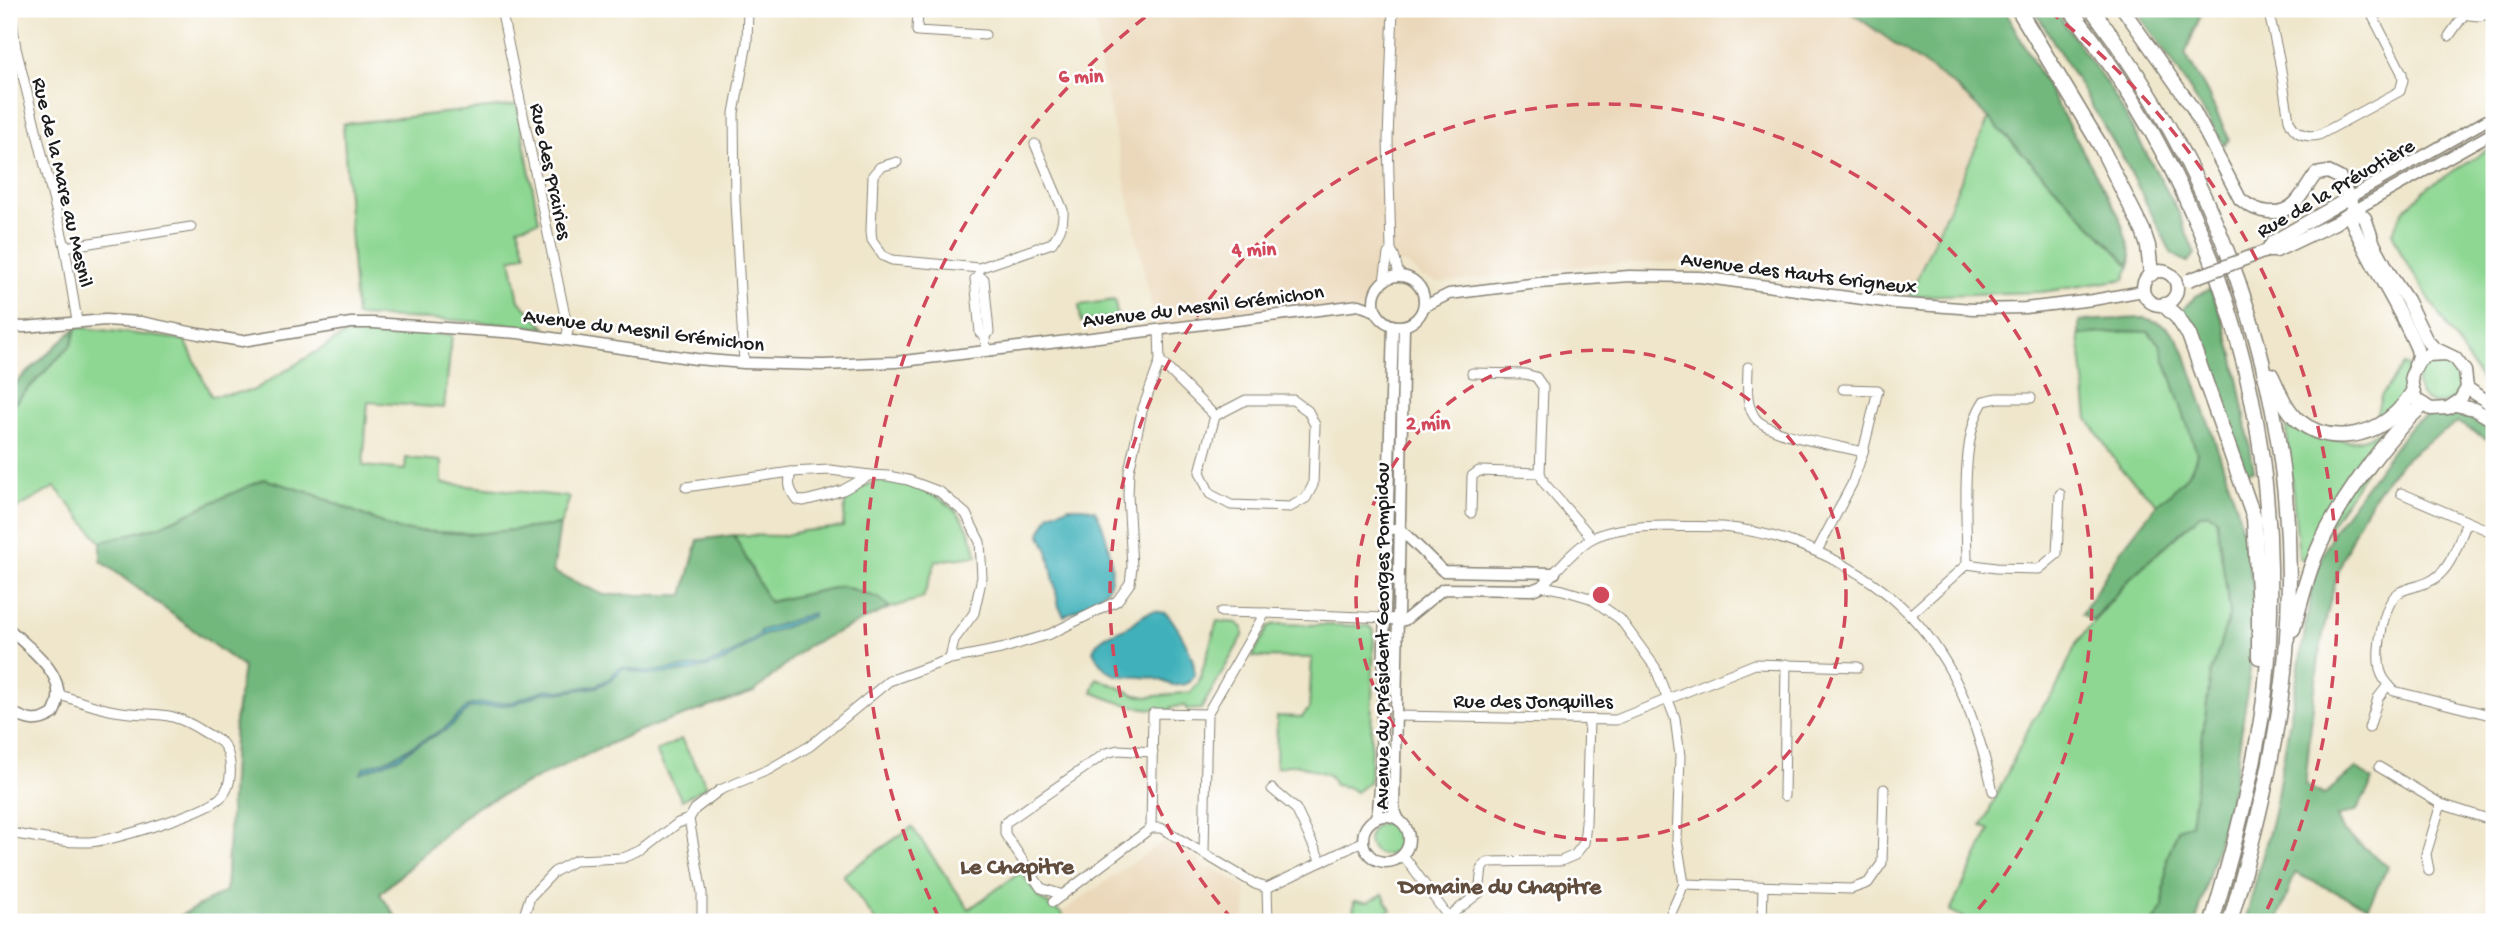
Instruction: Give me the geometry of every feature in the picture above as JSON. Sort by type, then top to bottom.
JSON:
[{"type":"highway","points":[[2018,9],[2106,157],[2143,231],[2148,246],[2151,274]]},
{"type":"highway","points":[[2070,9],[2127,90],[2172,168],[2206,243],[2237,332],[2258,426],[2270,530],[2271,607],[2267,674],[2259,736],[2230,862],[2212,922]]},
{"type":"highway","points":[[2092,9],[2144,82],[2182,148],[2225,243],[2240,284],[2261,354],[2277,436],[2288,564],[2286,654]]},
{"type":"highway","points":[[2164,305],[2178,317],[2189,335],[2254,518],[2259,611],[2259,736]]},
{"type":"highway","points":[[2261,354],[2289,410],[2299,421],[2325,434],[2348,436],[2375,428],[2397,412],[2413,393]]},
{"type":"highway","points":[[2230,922],[2266,786],[2286,654],[2304,585],[2333,520],[2408,418],[2423,405]]},
{"type":"main road","points":[[2123,9],[2192,107],[2240,199],[2248,206],[2264,212],[2283,210],[2291,206],[2316,174],[2322,172],[2340,178],[2352,204],[2365,218],[2374,244],[2426,339],[2434,348],[2461,363],[2467,379],[2467,388],[2455,405]]},
{"type":"main road","points":[[2352,204],[2351,220],[2361,244],[2382,284],[2397,305],[2417,349],[2418,356],[2411,384],[2413,393],[2423,405],[2440,410],[2455,405],[2474,409],[2494,421]]},
{"type":"main road","name":"Rue de la Prévotière","points":[[2183,282],[2266,251],[2276,251],[2335,223],[2352,204]]},
{"type":"main road","points":[[2166,272],[2183,282],[2176,294],[2164,305],[2153,304],[2143,291],[2144,281],[2151,274],[2166,272]]},
{"type":"main road","points":[[2414,369],[2427,355],[2447,354]]},
{"type":"main road","points":[[2467,388],[2494,406]]},
{"type":"street","name":"Rue de la Mare au Mesnil","points":[[10,9],[16,48],[65,247],[77,321]]},
{"type":"street","name":"Rue des Prairies","points":[[501,9],[568,330],[566,340]]},
{"type":"street","points":[[744,363],[735,201],[734,113],[747,43],[748,9]]},
{"type":"street","points":[[918,9],[917,31],[985,35]]},
{"type":"street","points":[[1393,9],[1388,139],[1391,250],[1399,275]]},
{"type":"street","points":[[2268,9],[2279,58],[2288,120],[2300,134],[2311,136],[2319,135],[2400,91],[2402,72],[2369,9]]},
{"type":"street","points":[[2449,36],[2465,10],[2479,16],[2494,13]]},
{"type":"street","name":"Rue de la Prévotière","points":[[2352,204],[2494,116]]},
{"type":"street","name":"Rue de la Prévotière","points":[[2352,204],[2494,132]]},
{"type":"street","points":[[897,162],[880,167],[873,175],[870,231],[876,248],[892,260],[979,273],[1052,243],[1059,233],[1064,221],[1063,210],[1035,144]]},
{"type":"street","points":[[65,247],[191,227]]},
{"type":"street","points":[[1384,281],[1399,275],[1407,276],[1419,285],[1424,293],[1425,306],[1422,314],[1412,323],[1398,326],[1381,318],[1376,311],[1375,294],[1384,281],[1391,250]]},
{"type":"street","points":[[979,273],[984,279],[989,332],[985,335],[986,351]]},
{"type":"street","name":"Avenue des Hauts Grigneux","points":[[1425,306],[1449,294],[1629,276],[1688,276],[1902,304],[1973,309],[2025,308],[2143,291]]},
{"type":"street","name":"Avenue des Hauts Grigneux","points":[[1419,285],[1449,294]]},
{"type":"street","name":"Avenue du Mesnil Grémichon","points":[[1359,305],[1375,294]]},
{"type":"street","name":"Avenue du Mesnil Grémichon","points":[[9,326],[105,320],[141,322],[242,341],[351,323],[518,333],[696,359],[823,365],[895,362],[1359,305],[1376,311]]},
{"type":"street","name":"Avenue du Président Georges Pompidou","points":[[1374,819],[1378,810],[1380,787],[1398,326]]},
{"type":"street","name":"Avenue du Président Georges Pompidou","points":[[1398,326],[1400,529],[1394,809],[1399,820]]},
{"type":"street","points":[[522,922],[530,897],[554,872],[576,860],[623,858],[643,850],[678,823],[689,819],[695,809],[720,790],[768,770],[810,746],[889,681],[950,659],[1001,649],[1050,634],[1118,601],[1130,583],[1132,567],[1129,471],[1142,411],[1160,360],[1159,330]]},
{"type":"street","points":[[1160,360],[1215,416]]},
{"type":"street","points":[[1748,367],[1748,398],[1755,418],[1772,430],[1863,452]]},
{"type":"street","points":[[1472,373],[1525,374],[1536,377],[1544,387],[1540,473],[1544,483],[1592,538]]},
{"type":"street","points":[[1817,551],[1852,484],[1878,390],[1843,389]]},
{"type":"street","points":[[1910,615],[1967,564],[1968,452],[1977,411],[1984,401],[1998,398],[2031,398]]},
{"type":"street","points":[[1246,400],[1293,400],[1308,411],[1315,425],[1313,485],[1306,498],[1290,507],[1231,505],[1210,494],[1200,472],[1215,416],[1246,400]]},
{"type":"street","points":[[686,487],[791,472],[830,470],[908,480],[940,492],[965,514],[980,542],[982,577],[974,612],[954,640],[950,659]]},
{"type":"street","points":[[1471,513],[1472,476],[1479,471],[1540,473]]},
{"type":"street","points":[[791,472],[788,482],[791,493],[797,500],[804,501],[843,490],[870,475]]},
{"type":"street","points":[[2401,493],[2494,533]]},
{"type":"street","points":[[1967,564],[2039,569],[2057,554],[2060,494]]},
{"type":"street","points":[[2467,522],[2442,573],[2431,582],[2400,592],[2392,598],[2387,607],[2378,658],[2380,670],[2394,691],[2494,716]]},
{"type":"street","points":[[1221,612],[1405,620],[1443,589],[1532,590],[1542,586],[1592,538],[1620,530],[1646,526],[1723,527],[1762,534],[1817,551],[1852,569],[1910,615],[1947,663],[1964,696],[1982,744],[1993,791]]},
{"type":"street","points":[[1388,529],[1400,529],[1443,570],[1555,573]]},
{"type":"street","points":[[1443,570],[1443,589]]},
{"type":"street","points":[[1542,586],[1590,598],[1620,619],[1655,667],[1675,718],[1680,756],[1676,841],[1685,884],[1667,922]]},
{"type":"street","points":[[1204,852],[1207,715],[1265,613]]},
{"type":"street","points":[[9,629],[57,678],[60,695],[53,714],[41,721],[26,720],[9,710]]},
{"type":"street","name":"Rue des Jonquilles","points":[[1396,716],[1616,720],[1755,664],[1858,667]]},
{"type":"street","points":[[1784,796],[1786,664]]},
{"type":"street","points":[[2370,729],[2378,698],[2388,685]]},
{"type":"street","points":[[9,832],[47,840],[90,842],[131,834],[203,808],[221,798],[228,788],[229,756],[221,743],[184,719],[166,714],[121,712],[60,695]]},
{"type":"street","points":[[1152,828],[1153,713],[1207,715]]},
{"type":"street","points":[[1403,855],[1450,919],[1479,893],[1482,868],[1488,862],[1561,861],[1575,855],[1584,843],[1589,720]]},
{"type":"street","points":[[1063,895],[1041,888],[1005,834],[1005,823],[1106,753],[1118,750],[1153,752]]},
{"type":"street","points":[[2379,766],[2441,804],[2494,821]]},
{"type":"street","points":[[1272,789],[1296,808],[1321,862]]},
{"type":"street","points":[[1685,884],[1851,889],[1868,883],[1882,863],[1884,789]]},
{"type":"street","points":[[2429,871],[2426,854],[2441,804]]},
{"type":"street","points":[[1391,817],[1399,820],[1408,833],[1407,848],[1403,855],[1396,860],[1378,861],[1371,857],[1363,842],[1364,830],[1374,819],[1391,817]]},
{"type":"street","points":[[689,819],[702,892],[702,922]]},
{"type":"street","points":[[1053,902],[1152,828],[1161,828],[1255,884],[1267,888],[1363,842]]},
{"type":"street","points":[[1762,922],[1763,887]]},
{"type":"street","points":[[1267,888],[1268,922]]},
{"type":"shaded area","points":[[1095,9],[1846,9],[1956,87],[1989,118],[1909,296],[1682,262],[1599,264],[1439,283],[1422,277],[1407,264],[1393,264],[1373,279],[1362,310],[1157,332],[1101,68]]},
{"type":"shaded area","points":[[1165,840],[1199,860],[1206,869],[1212,868],[1246,888],[1245,922],[1067,922],[1061,913]]},
{"type":"green space","points":[[1846,9],[2004,9],[2119,216],[2131,254],[2130,266],[1956,87]]},
{"type":"green space","points":[[2034,9],[2054,9],[2111,90],[2177,209],[2195,254],[2187,262],[2172,254],[2126,163]]},
{"type":"green space","points":[[2135,9],[2197,9],[2200,17],[2185,54],[2206,90],[2229,139],[2224,145],[2174,64]]},
{"type":"green space","points":[[517,105],[539,221],[518,227],[526,254],[511,259],[519,301],[546,328],[356,316],[343,124]]},
{"type":"green space","points":[[1989,118],[2130,266],[2125,279],[2042,292],[1909,296]]},
{"type":"green space","points":[[2494,146],[2494,390],[2484,385],[2403,257],[2392,232],[2403,211],[2429,186]]},
{"type":"green space","points":[[2210,289],[2227,332],[2238,378],[2254,470],[2245,472],[2193,325],[2183,309],[2196,296]]},
{"type":"green space","points":[[1115,300],[1117,317],[1081,322],[1079,305]]},
{"type":"green space","points":[[2144,318],[2158,322],[2168,329],[2184,350],[2237,507],[2253,586],[2252,656],[2234,784],[2196,922],[2154,922],[2163,907],[2167,859],[2178,829],[2191,824],[2211,673],[2230,613],[2216,518],[2208,513],[2200,515],[2132,576],[2092,621],[2082,614],[2121,550],[2157,504],[2172,492],[2193,468],[2197,453],[2160,345],[2149,332],[2079,335],[2079,321]]},
{"type":"green space","points":[[77,327],[185,340],[211,396],[252,391],[354,329],[452,335],[444,408],[368,402],[363,466],[405,470],[406,458],[442,461],[442,483],[570,497],[560,525],[474,534],[398,530],[311,493],[264,479],[160,526],[101,542],[55,487],[9,513],[9,409],[71,345]]},
{"type":"green space","points":[[77,327],[71,345],[9,408],[9,389]]},
{"type":"green space","points":[[2148,332],[2160,345],[2197,453],[2187,476],[2157,504],[2121,469],[2088,419],[2079,335]]},
{"type":"green space","points":[[2439,360],[2454,367],[2461,382],[2454,397],[2439,404],[2424,397],[2417,382],[2424,367]]},
{"type":"green space","points":[[2404,365],[2409,367],[2403,399],[2379,419],[2376,417],[2381,396]]},
{"type":"green space","points":[[2463,411],[2494,428],[2494,443],[2458,423],[2413,453],[2390,475],[2367,508],[2349,544],[2335,582],[2318,663],[2305,785],[2324,795],[2356,768],[2373,781],[2357,810],[2337,817],[2343,831],[2388,866],[2368,907],[2295,873],[2277,922],[2245,922],[2274,813],[2314,578],[2333,531],[2412,424],[2432,413]]},
{"type":"green space","points":[[2288,415],[2326,436],[2350,441],[2376,434],[2390,424],[2394,427],[2308,560],[2299,558],[2286,423]]},
{"type":"green space","points":[[264,479],[311,493],[398,530],[474,534],[560,525],[553,572],[604,595],[683,595],[698,540],[734,535],[769,602],[842,586],[878,598],[890,608],[807,646],[754,692],[635,732],[472,809],[380,894],[400,922],[169,922],[226,891],[235,721],[243,667],[101,561],[101,542],[160,526]]},
{"type":"green space","points":[[879,480],[902,483],[947,503],[965,524],[977,556],[936,561],[923,598],[890,608],[878,598],[842,586],[768,602],[734,535],[781,536],[843,527],[846,494]]},
{"type":"green space","points":[[2208,513],[2216,518],[2230,613],[2211,673],[2191,825],[2178,829],[2167,859],[2163,907],[2154,922],[1971,922],[1950,911],[1990,830],[1982,826],[2032,721],[2056,689],[2077,642],[2132,576],[2200,515]]},
{"type":"green space","points":[[1217,621],[1237,623],[1243,628],[1243,636],[1201,709],[1187,710],[1186,706],[1171,707],[1171,710],[1139,707],[1092,692],[1097,678],[1136,695],[1148,697],[1191,692],[1199,682]]},
{"type":"green space","points":[[1269,626],[1369,626],[1374,631],[1370,776],[1369,782],[1356,792],[1335,785],[1329,775],[1296,764],[1276,767],[1277,716],[1302,717],[1309,708],[1312,658],[1252,657]]},
{"type":"green space","points":[[681,739],[707,786],[682,800],[656,752]]},
{"type":"green space","points":[[1385,823],[1397,827],[1401,839],[1397,851],[1385,855],[1373,851],[1369,839],[1373,827]]},
{"type":"green space","points":[[912,827],[969,909],[1021,872],[1040,899],[1061,913],[1067,922],[876,922],[843,875]]},
{"type":"green space","points":[[1383,894],[1391,910],[1368,922],[1353,922],[1354,901],[1368,902]]},
{"type":"water","points":[[1068,507],[1095,510],[1105,536],[1111,578],[1101,595],[1064,616],[1059,607],[1048,551],[1040,533],[1050,514]]},
{"type":"water","points":[[1155,611],[1170,617],[1187,646],[1194,669],[1193,678],[1187,684],[1174,685],[1153,678],[1111,673],[1105,669],[1093,651],[1102,638]]},
{"type":"water","points":[[813,613],[813,616],[764,635],[726,660],[711,666],[648,675],[623,668],[610,681],[597,687],[558,693],[545,692],[514,704],[470,708],[448,729],[398,758],[361,773],[364,768],[391,758],[444,729],[468,706],[512,702],[547,689],[560,691],[597,685],[623,667],[647,672],[707,665],[731,654],[760,634],[760,631]]},
{"type":"district","name":"Le Chapitre","points":[[1017,865]]},
{"type":"district","name":"Domaine du Chapitre","points":[[1500,885]]}]
